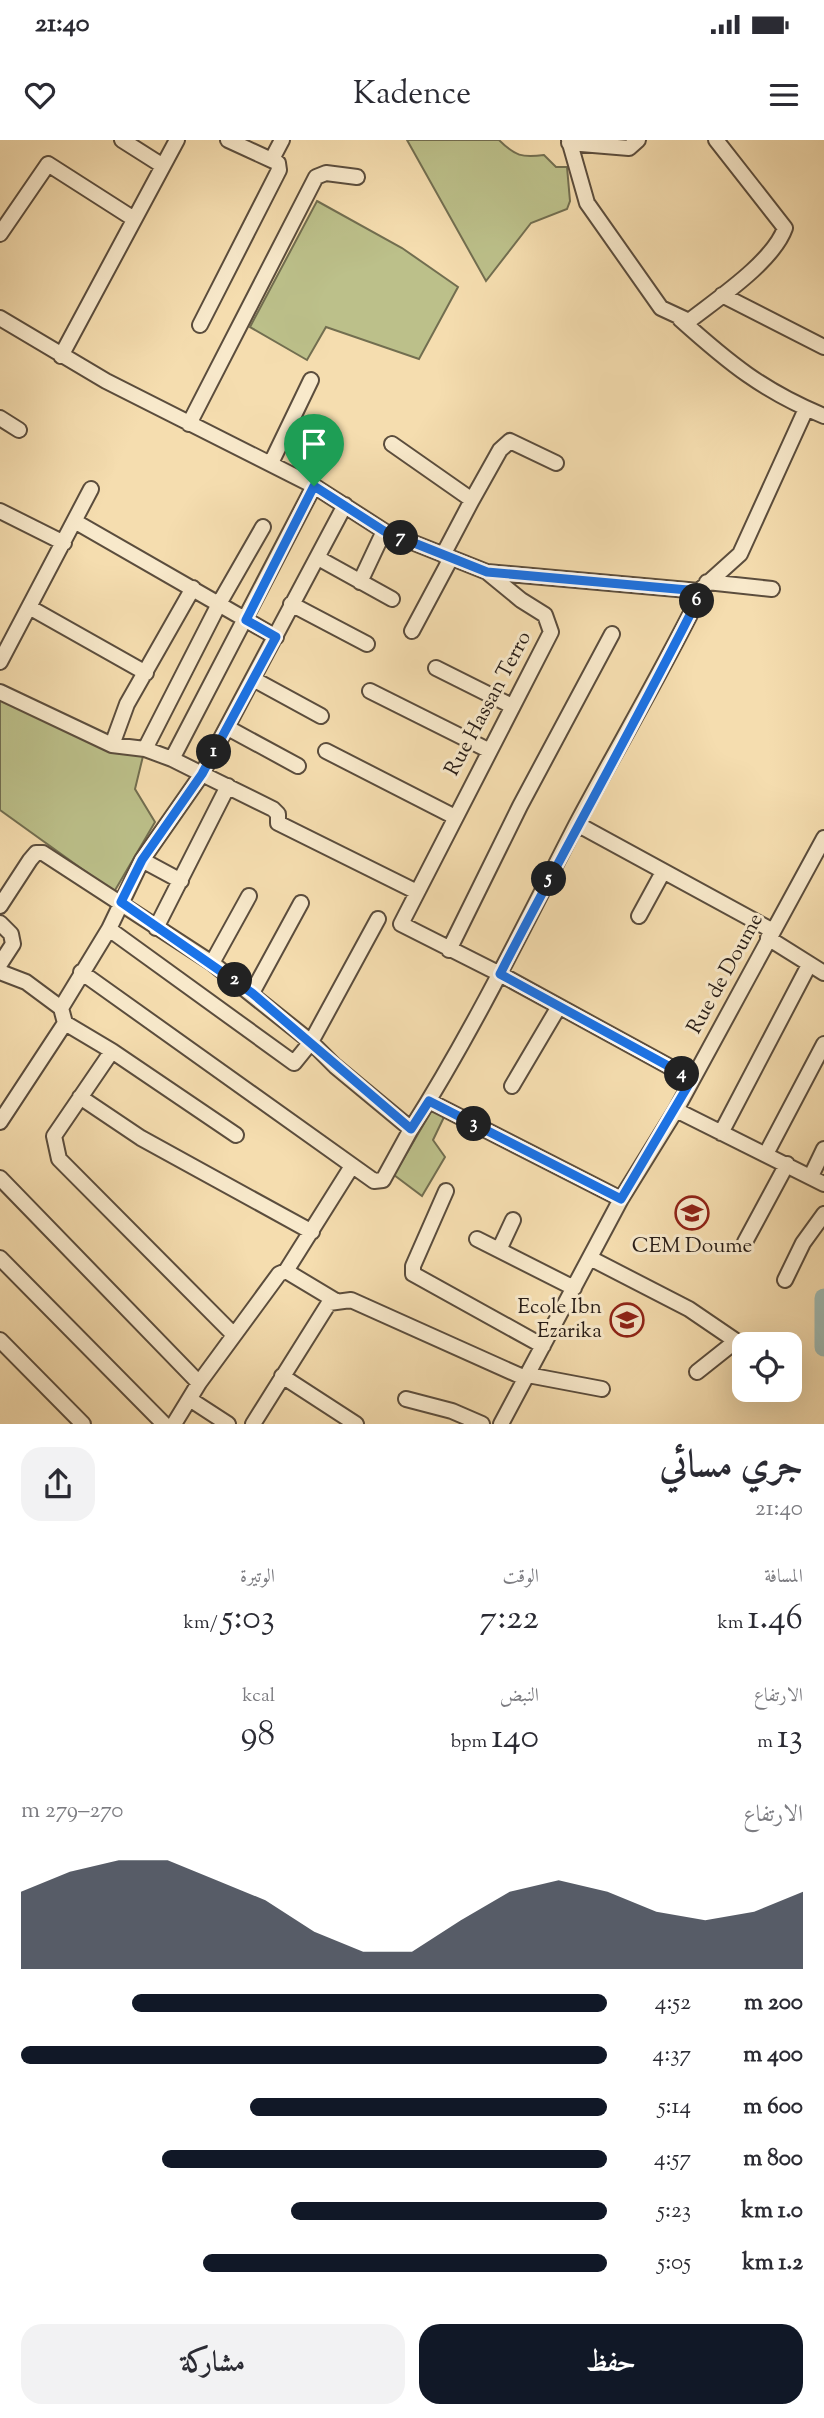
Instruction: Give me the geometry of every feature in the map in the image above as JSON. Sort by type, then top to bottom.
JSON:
[{"type":"street","points":[[122,140],[163,166]]},
{"type":"street","points":[[61,356],[177,140]]},
{"type":"street","points":[[200,325],[279,170],[278,163],[272,159],[228,140]]},
{"type":"street","points":[[272,159],[282,140]]},
{"type":"street","points":[[638,140],[629,148],[569,141],[587,203],[661,309],[680,319],[735,369],[781,398],[824,416]]},
{"type":"street","points":[[680,319],[689,321],[722,295],[780,242],[785,228],[716,140]]},
{"type":"street","points":[[0,234],[48,164],[134,219]]},
{"type":"street","points":[[189,424],[316,177],[326,173],[357,177]]},
{"type":"street","points":[[722,295],[824,347]]},
{"type":"street","name":"Rue Hassan Terro","points":[[0,318],[61,356],[314,486],[384,531],[487,572],[521,600],[545,615],[551,632],[488,750],[401,924],[500,974],[692,1079]]},
{"type":"street","points":[[271,463],[311,380]]},
{"type":"street","points":[[81,972],[352,1166],[374,1181],[380,1182],[500,974],[577,824],[668,659],[703,587],[740,554],[806,409]]},
{"type":"street","points":[[0,418],[19,430]]},
{"type":"street","points":[[412,631],[472,500],[500,450],[510,441],[556,463]]},
{"type":"street","points":[[392,443],[472,500]]},
{"type":"street","points":[[172,759],[314,486]]},
{"type":"street","points":[[0,662],[91,489]]},
{"type":"street","points":[[61,1008],[108,929],[142,860],[202,774],[228,729],[345,505]]},
{"type":"street","points":[[0,511],[64,543]]},
{"type":"street","points":[[76,522],[220,602],[276,637]]},
{"type":"street","points":[[145,749],[220,602],[263,527]]},
{"type":"street","points":[[360,582],[384,531]]},
{"type":"street","points":[[318,558],[392,599]]},
{"type":"street","points":[[487,572],[703,587],[772,589]]},
{"type":"street","points":[[112,745],[127,704],[194,589]]},
{"type":"street","points":[[291,604],[366,644]]},
{"type":"street","points":[[29,607],[146,673]]},
{"type":"street","points":[[449,950],[520,806],[612,634]]},
{"type":"street","points":[[436,668],[512,706]]},
{"type":"street","points":[[253,679],[321,716]]},
{"type":"street","points":[[370,691],[488,750]]},
{"type":"street","points":[[0,692],[112,745],[145,749],[172,759],[273,809],[278,814],[278,823],[418,892]]},
{"type":"street","points":[[228,729],[298,766]]},
{"type":"street","points":[[326,751],[455,817]]},
{"type":"street","points":[[156,928],[228,786]]},
{"type":"street","points":[[577,824],[771,935],[809,965],[824,973]]},
{"type":"street","name":"Rue de Doume","points":[[505,1423],[621,1199],[676,1110],[824,838]]},
{"type":"street","points":[[0,906],[30,860],[38,853],[121,902],[156,928],[212,963],[311,1042],[335,1066],[411,1129]]},
{"type":"street","points":[[142,860],[181,881]]},
{"type":"street","points":[[639,916],[663,872]]},
{"type":"street","points":[[212,963],[249,896]]},
{"type":"street","points":[[252,993],[301,903]]},
{"type":"street","points":[[108,929],[282,1057],[294,1063],[311,1042],[378,919]]},
{"type":"street","points":[[0,923],[11,934],[13,944],[0,964]]},
{"type":"street","points":[[722,1133],[809,965]]},
{"type":"street","points":[[0,972],[26,982],[61,1008],[65,1023],[112,1051],[236,1135]]},
{"type":"street","points":[[512,1086],[558,1008]]},
{"type":"street","points":[[0,1122],[65,1023]]},
{"type":"street","points":[[766,1154],[824,1044]]},
{"type":"street","points":[[112,1051],[54,1136],[59,1159],[234,1335]]},
{"type":"street","points":[[80,1097],[141,1138],[312,1232]]},
{"type":"street","points":[[429,1101],[621,1199]]},
{"type":"street","points":[[676,1110],[824,1184]]},
{"type":"street","points":[[810,1176],[824,1149]]},
{"type":"street","points":[[746,1242],[787,1164]]},
{"type":"street","points":[[174,1424],[199,1383],[275,1278],[286,1270],[352,1166]]},
{"type":"street","points":[[0,1178],[199,1383]]},
{"type":"street","points":[[446,1191],[413,1266],[413,1274],[543,1346]]},
{"type":"street","points":[[785,1280],[803,1243],[824,1214]]},
{"type":"street","points":[[499,1250],[513,1220]]},
{"type":"street","points":[[477,1239],[574,1288]]},
{"type":"street","points":[[0,1258],[164,1424]]},
{"type":"street","points":[[590,1258],[689,1310],[736,1341],[697,1372]]},
{"type":"street","points":[[286,1270],[336,1301]]},
{"type":"street","points":[[253,1424],[329,1303],[336,1301],[351,1300],[527,1377],[602,1389]]},
{"type":"street","points":[[0,1340],[83,1424]]},
{"type":"street","points":[[282,1376],[356,1424]]},
{"type":"street","points":[[191,1399],[228,1424]]},
{"type":"street","points":[[406,1399],[453,1411],[482,1424]]},
{"type":"green space","points":[[407,140],[499,140],[519,155],[544,155],[556,167],[567,167],[570,201],[567,209],[531,223],[486,281]]},
{"type":"green space","points":[[317,201],[402,248],[458,287],[419,359],[326,327],[307,360],[250,327]]},
{"type":"green space","points":[[0,688],[144,752],[135,789],[155,822],[114,892],[0,810]]},
{"type":"green space","points":[[432,1110],[445,1115],[433,1140],[445,1157],[422,1196],[394,1175]]},
{"type":"waterway","points":[[824,1298],[824,1347]]},
{"type":"place","name":"CEM Doume","points":[[692,1213]]},
{"type":"place","name":"Ecole Ibn Ezarika","points":[[627,1320]]},
{"type":"route","points":[[314,486],[384,531],[487,572],[699,591],[697,601],[668,659],[577,824],[500,974],[692,1079],[621,1199],[429,1101],[411,1129],[252,993],[121,902],[142,860],[202,774],[276,637],[246,620],[314,486]]}]
